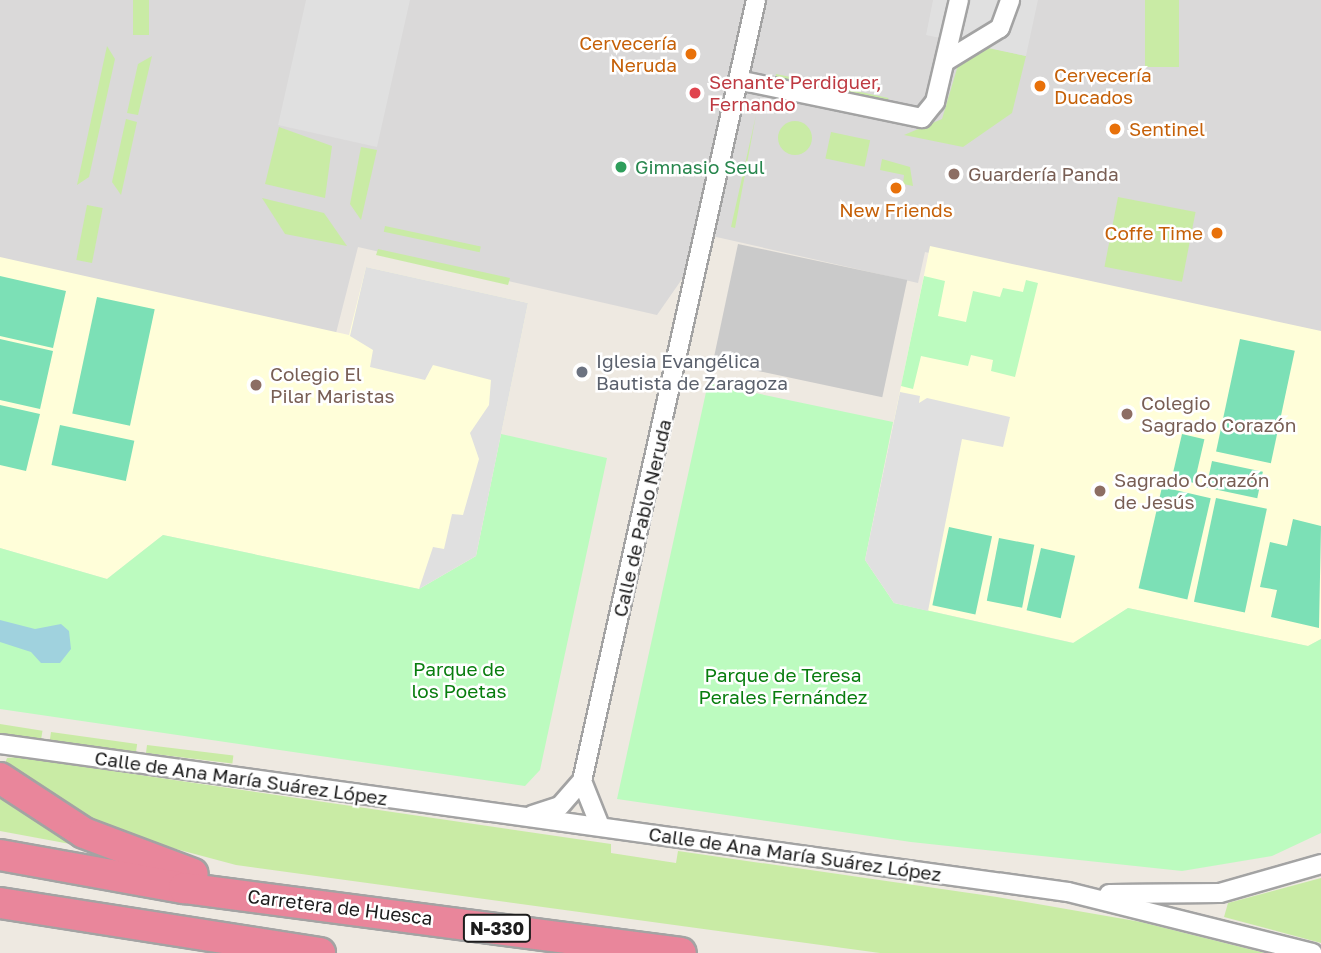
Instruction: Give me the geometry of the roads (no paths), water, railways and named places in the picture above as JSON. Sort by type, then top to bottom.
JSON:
[{"type":"highway","points":[[0,778],[66,823],[140,858],[313,902]]},
{"type":"highway","name":"Carretera de Huesca","points":[[0,855],[184,888],[313,902],[681,953]]},
{"type":"highway","points":[[0,903],[320,953]]},
{"type":"street","name":"Calle de Pablo Neruda","points":[[582,781],[756,0]]},
{"type":"street","points":[[738,80],[922,118],[932,109],[959,0]]},
{"type":"street","points":[[959,0],[971,28],[993,32]]},
{"type":"street","points":[[946,61],[993,32],[1005,20],[1010,0]]},
{"type":"street","name":"Calle de Ana María Suárez López","points":[[0,744],[1068,892],[1313,953]]},
{"type":"street","points":[[582,781],[600,827]]},
{"type":"street","name":"Calle de Ana María Suárez López","points":[[523,817],[560,806],[582,781]]},
{"type":"street","name":"Calle de Ana María Suárez López","points":[[1068,892],[1220,893],[1321,864]]},
{"type":"water","points":[[0,620],[35,629],[61,624],[69,631],[71,649],[60,663],[41,663],[31,652],[0,642]]},
{"type":"place","name":"Cervecería Neruda","points":[[691,54]]},
{"type":"place","name":"Cervecería Ducados","points":[[1040,86]]},
{"type":"place","name":"Senante Perdiguer, Fernando","points":[[695,93]]},
{"type":"place","name":"Sentinel","points":[[1115,129]]},
{"type":"place","name":"Gimnasio Seul","points":[[621,167]]},
{"type":"place","name":"Guardería Panda","points":[[954,174]]},
{"type":"place","name":"New Friends","points":[[896,188]]},
{"type":"place","name":"Coffe Time","points":[[1217,233]]},
{"type":"place","name":"Iglesia Evangélica Bautista de Zaragoza","points":[[582,372]]},
{"type":"place","name":"Colegio El Pilar Maristas","points":[[256,385]]},
{"type":"place","name":"Colegio Sagrado Corazón","points":[[1127,414]]},
{"type":"place","name":"Sagrado Corazón de Jesús","points":[[1100,491]]},
{"type":"park label","name":"Parque de los Poetas","points":[[459,680]]},
{"type":"park label","name":"Parque de Teresa Perales Fernández","points":[[783,686]]}]
